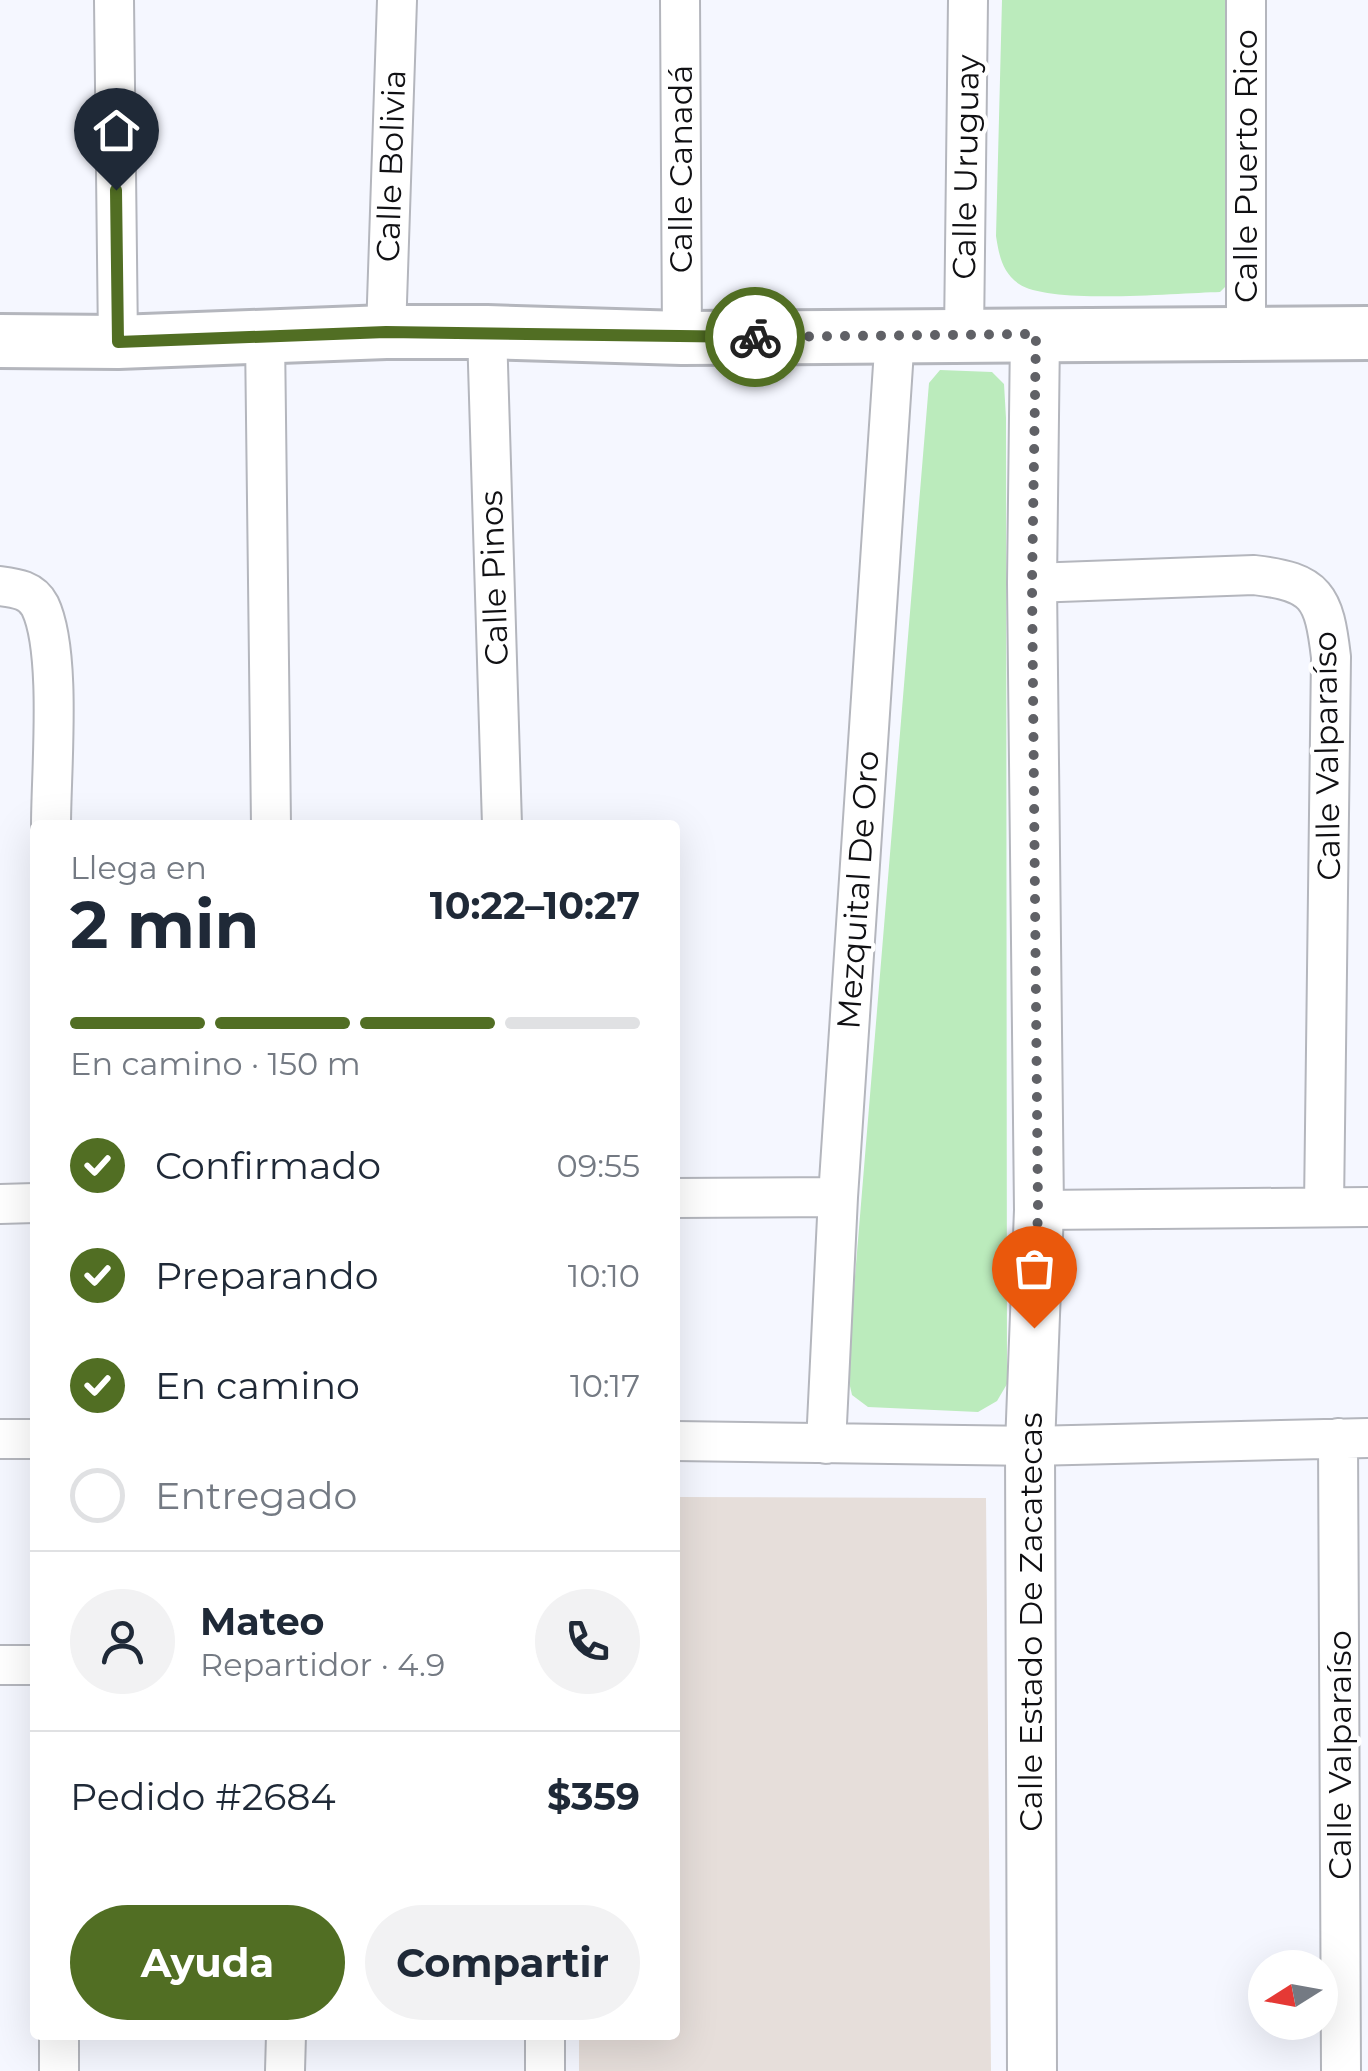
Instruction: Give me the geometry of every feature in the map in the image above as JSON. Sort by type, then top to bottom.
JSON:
[{"type":"main road","points":[[0,341],[118,342],[386,332],[682,338],[1368,333]]},
{"type":"street","points":[[114,0],[118,342]]},
{"type":"street","name":"Calle Bolivia","points":[[386,332],[397,0]]},
{"type":"street","name":"Calle Canadá","points":[[680,0],[682,338]]},
{"type":"street","name":"Calle Uruguay","points":[[964,335],[968,0]]},
{"type":"street","name":"Calle Puerto Rico","points":[[1246,0],[1246,332]]},
{"type":"street","name":"Calle Pinos","points":[[487,332],[502,820]]},
{"type":"street","name":"Calle Estado De Zacatecas","points":[[1032,2071],[1030,1446],[1038,1210],[1032,583],[1036,334]]},
{"type":"street","name":"Mezquital De Oro","points":[[826,1444],[838,1196],[895,335]]},
{"type":"street","points":[[265,337],[271,820]]},
{"type":"street","name":"Calle Valparaíso","points":[[1032,583],[1270,576],[1286,578],[1312,592],[1326,618],[1330,677],[1324,1207]]},
{"type":"street","points":[[0,586],[22,589],[39,603],[52,666],[51,820]]},
{"type":"street","points":[[680,1198],[838,1196]]},
{"type":"street","points":[[0,1204],[30,1204]]},
{"type":"street","points":[[1038,1210],[1368,1207]]},
{"type":"street","points":[[680,1441],[1030,1446],[1353,1438]]},
{"type":"street","name":"Calle Valparaíso","points":[[1341,2071],[1353,1438]]},
{"type":"street","points":[[0,1439],[30,1439]]},
{"type":"street","points":[[0,1665],[30,1665]]},
{"type":"street","points":[[59,2040],[59,2071]]},
{"type":"street","points":[[285,2071],[286,2040]]},
{"type":"street","points":[[545,2040],[545,2071]]},
{"type":"green space","points":[[1002,0],[1232,0],[1231,281],[1220,292],[1057,294],[1019,284],[1005,269],[996,236]]},
{"type":"green space","points":[[940,370],[992,372],[1004,384],[1006,418],[1007,1384],[997,1401],[978,1412],[868,1407],[852,1395],[847,1373],[929,383]]},
{"type":"building","points":[[680,1497],[986,1498],[991,2071],[579,2071],[579,2040],[680,2040]]},
{"type":"way so far","points":[[755,337],[1036,334],[1032,583],[1038,1210],[1034,1328]]},
{"type":"route","points":[[116,190],[118,342],[386,332],[755,337]]}]
